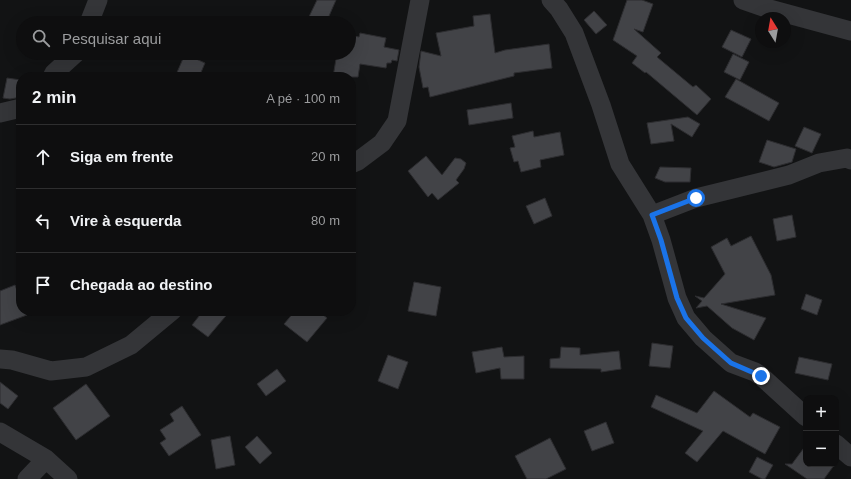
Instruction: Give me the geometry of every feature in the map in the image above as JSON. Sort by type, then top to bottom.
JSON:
[{"type":"street","points":[[92,16],[98,0]]},
{"type":"street","points":[[356,163],[382,142],[396,120],[420,0]]},
{"type":"street","points":[[551,0],[559,9],[574,33],[601,105],[620,164],[652,215],[661,240],[677,298],[686,318],[703,338],[731,363],[761,376],[803,414]]},
{"type":"street","points":[[744,0],[766,8],[851,32]]},
{"type":"street","points":[[55,72],[68,60]]},
{"type":"street","points":[[0,113],[16,109]]},
{"type":"street","points":[[652,215],[696,198],[788,175],[819,163],[850,158]]},
{"type":"street","points":[[0,359],[12,360],[51,372],[86,367],[131,345],[166,316]]},
{"type":"street","points":[[0,432],[46,459],[68,479]]},
{"type":"street","points":[[839,447],[851,457]]},
{"type":"street","points":[[27,479],[46,459]]},
{"type":"building","points":[[317,0],[336,0],[329,16],[309,16]]},
{"type":"building","points":[[627,0],[642,0],[653,4],[643,32],[634,29],[661,53],[657,57],[693,87],[696,85],[711,99],[697,115],[646,72],[645,73],[632,63],[637,56],[613,40]]},
{"type":"building","points":[[594,11],[607,25],[596,34],[584,20]]},
{"type":"building","points":[[490,14],[495,53],[505,50],[549,44],[552,68],[514,73],[514,76],[430,97],[428,87],[423,88],[419,67],[421,51],[441,56],[436,33],[474,26],[473,16]]},
{"type":"building","points":[[731,30],[751,39],[742,57],[722,47]]},
{"type":"building","points":[[360,33],[386,38],[384,47],[399,50],[397,61],[392,60],[391,63],[387,63],[386,68],[360,64],[358,77],[356,77],[356,72],[334,72],[336,60],[356,60],[356,36],[359,37]]},
{"type":"building","points":[[733,54],[749,62],[740,80],[724,72]]},
{"type":"building","points":[[182,60],[198,60],[205,63],[201,72],[177,72]]},
{"type":"building","points":[[7,78],[16,79],[16,98],[3,98]]},
{"type":"building","points":[[736,79],[779,103],[769,121],[725,97]]},
{"type":"building","points":[[511,103],[513,118],[469,125],[467,110]]},
{"type":"building","points":[[688,117],[700,124],[692,137],[671,124],[674,141],[651,144],[647,123]]},
{"type":"building","points":[[804,127],[821,134],[812,153],[795,146]]},
{"type":"building","points":[[533,131],[534,137],[560,132],[564,155],[540,160],[541,167],[521,172],[518,161],[514,162],[510,148],[515,147],[512,136]]},
{"type":"building","points":[[767,140],[796,149],[792,162],[774,167],[759,162]]},
{"type":"building","points":[[426,156],[442,175],[455,158],[461,159],[466,163],[464,169],[456,180],[459,183],[438,200],[432,193],[428,197],[408,171]]},
{"type":"building","points":[[660,167],[691,168],[690,182],[665,182],[655,178]]},
{"type":"building","points":[[545,198],[552,216],[534,224],[526,206]]},
{"type":"building","points":[[792,215],[796,237],[777,241],[773,219]]},
{"type":"building","points":[[751,236],[771,275],[775,295],[721,304],[766,318],[754,340],[732,328],[707,306],[696,308],[702,301],[695,296],[704,298],[725,274],[711,247],[727,238],[731,246]]},
{"type":"building","points":[[414,282],[441,287],[436,316],[408,311]]},
{"type":"building","points":[[15,285],[16,316],[24,316],[0,325],[0,291]]},
{"type":"building","points":[[806,294],[822,300],[817,315],[801,309]]},
{"type":"building","points":[[199,316],[226,316],[208,337],[192,325]]},
{"type":"building","points":[[291,316],[324,316],[327,318],[307,342],[284,324]]},
{"type":"building","points":[[652,343],[673,346],[670,368],[649,366]]},
{"type":"building","points":[[502,347],[504,357],[524,356],[524,379],[501,379],[500,368],[476,373],[472,352]]},
{"type":"building","points":[[561,347],[580,348],[580,355],[619,351],[621,369],[601,372],[601,369],[550,368],[550,359],[560,358]]},
{"type":"building","points":[[388,355],[408,362],[398,389],[378,381]]},
{"type":"building","points":[[799,357],[832,364],[828,380],[795,373]]},
{"type":"building","points":[[277,369],[286,381],[266,396],[257,384]]},
{"type":"building","points":[[0,382],[18,396],[8,409],[0,403]]},
{"type":"building","points":[[86,384],[110,416],[76,440],[53,408]]},
{"type":"building","points":[[714,391],[750,417],[753,413],[780,427],[765,454],[723,431],[697,462],[685,453],[703,431],[651,407],[656,395],[697,413]]},
{"type":"building","points":[[182,406],[201,435],[169,456],[160,443],[166,439],[160,430],[174,421],[170,414]]},
{"type":"building","points":[[606,422],[614,443],[592,451],[584,431]]},
{"type":"building","points":[[230,436],[235,465],[216,469],[211,440]]},
{"type":"building","points":[[257,436],[272,453],[260,464],[245,447]]},
{"type":"building","points":[[550,438],[566,469],[546,479],[527,479],[515,456]]},
{"type":"building","points":[[803,449],[803,467],[833,467],[824,479],[807,479],[785,464],[792,464]]},
{"type":"building","points":[[757,457],[773,465],[765,479],[762,479],[749,472]]},
{"type":"route","points":[[696,198],[652,215],[661,240],[677,298],[686,318],[703,338],[731,363],[755,372],[761,376]]}]
